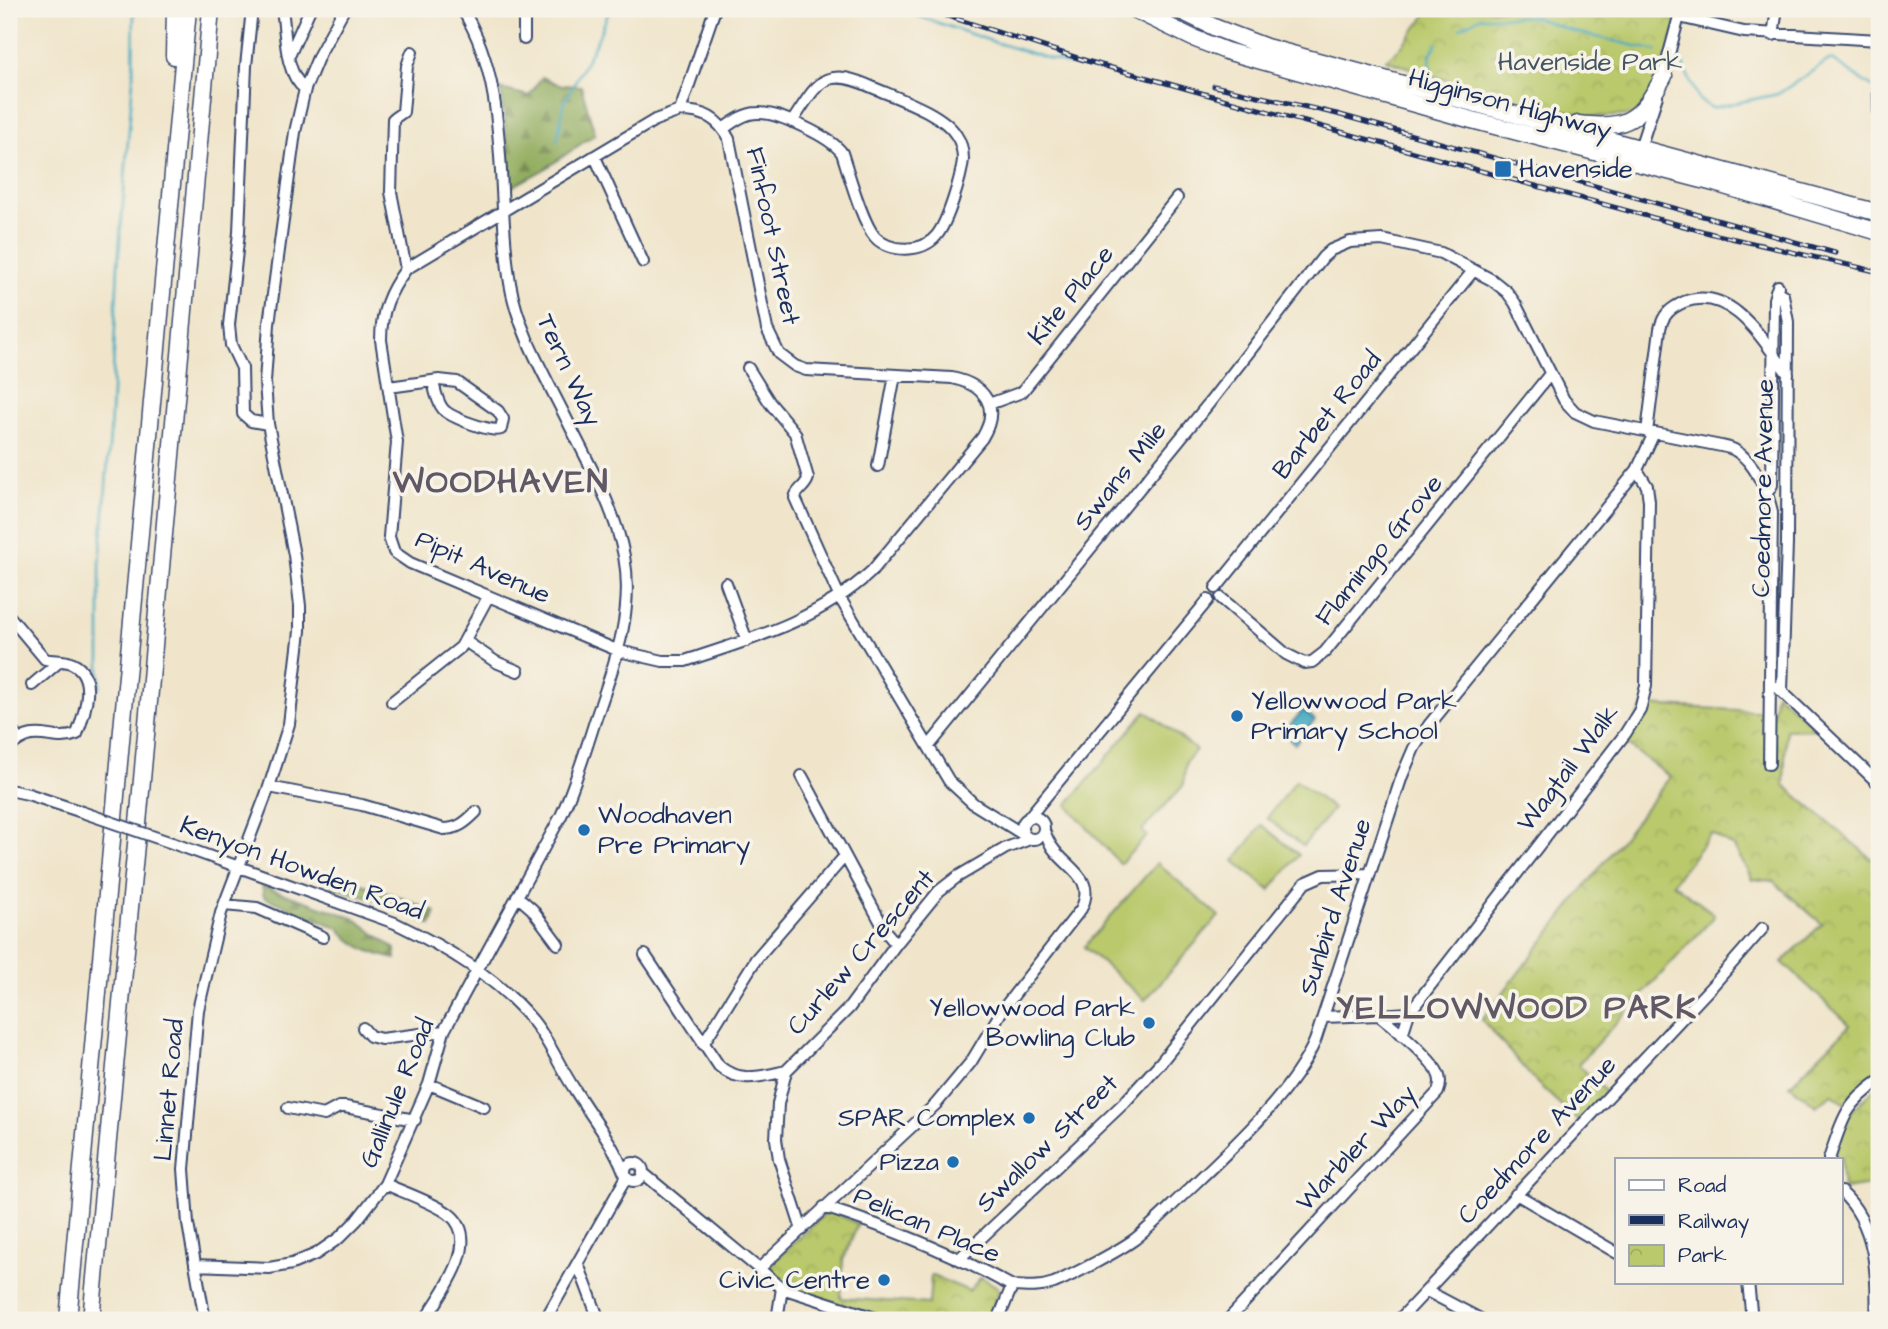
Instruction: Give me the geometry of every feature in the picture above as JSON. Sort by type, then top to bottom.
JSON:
[{"type":"highway","points":[[169,223],[175,9]]},
{"type":"highway","points":[[68,1320],[188,9]]},
{"type":"highway","points":[[91,1320],[211,9]]},
{"type":"highway","name":"Higginson Highway","points":[[1133,9],[1226,51],[1637,156],[1879,213]]},
{"type":"highway","name":"Higginson Highway","points":[[1177,9],[1216,28],[1266,47],[1534,119],[1714,183],[1879,232]]},
{"type":"highway","points":[[1534,119],[1596,126],[1625,122],[1644,109],[1664,76]]},
{"type":"street","points":[[252,9],[246,66],[239,232],[229,335],[242,368],[243,414],[251,421],[268,424]]},
{"type":"street","points":[[282,9],[289,57],[296,82],[305,89]]},
{"type":"street","points":[[289,57],[310,9]]},
{"type":"street","points":[[238,868],[270,787],[289,724],[300,631],[294,555],[268,424],[265,382],[269,324],[295,132],[305,89],[319,55],[344,9]]},
{"type":"street","name":"Tern Way","points":[[462,9],[482,48],[492,83],[510,283],[517,313],[610,509],[621,542],[626,601],[619,650],[573,790],[477,970]]},
{"type":"street","points":[[524,9],[524,39]]},
{"type":"street","points":[[504,209],[655,121],[680,111],[715,9]]},
{"type":"street","points":[[1773,35],[1777,9]]},
{"type":"street","points":[[1637,156],[1664,76],[1680,13],[1744,32],[1878,40],[1879,125]]},
{"type":"street","points":[[406,269],[396,229],[391,192],[393,119],[403,112],[407,66],[412,52]]},
{"type":"street","points":[[723,129],[737,119],[755,113],[770,113],[831,141],[839,149],[870,228],[877,238],[888,246],[908,249],[922,245],[937,234],[947,214],[962,160],[959,140],[948,124],[906,102],[845,76],[833,77],[817,86],[792,122]]},
{"type":"street","name":"Finfoot Street","points":[[680,111],[705,114],[723,129],[733,149],[767,329],[774,347],[787,361],[806,370],[952,378],[969,382],[985,394],[989,404]]},
{"type":"street","points":[[595,158],[643,262]]},
{"type":"street","name":"Kite Place","points":[[989,404],[1022,392],[1177,198]]},
{"type":"street","name":"Pipit Avenue","points":[[504,209],[406,269],[388,296],[381,325],[381,340],[397,442],[388,528],[392,548],[410,564],[619,650]]},
{"type":"street","name":"Swans Mile","points":[[929,746],[1331,250],[1350,242],[1382,240],[1441,253],[1473,271]]},
{"type":"street","points":[[1473,271],[1492,280],[1511,296],[1564,400],[1575,412],[1594,421],[1650,433]]},
{"type":"street","name":"Barbet Road","points":[[1218,593],[1473,271]]},
{"type":"street","name":"Coedmore Avenue","points":[[1774,356],[1777,289],[1783,295],[1788,321],[1787,542],[1782,690]]},
{"type":"street","name":"Sunbird Avenue","points":[[1012,1286],[1032,1287],[1056,1282],[1143,1233],[1223,1157],[1289,1085],[1310,1052],[1402,776],[1422,734],[1637,470],[1650,433],[1660,329],[1665,316],[1674,307],[1700,298],[1728,306],[1742,315],[1787,374]]},
{"type":"street","points":[[1767,493],[1772,485],[1774,356]]},
{"type":"street","points":[[748,368],[770,403],[795,433],[808,473],[807,482],[796,493],[795,498],[840,598],[949,781],[958,792],[1003,823],[1040,837],[1049,794]]},
{"type":"street","name":"Flamingo Grove","points":[[1218,593],[1286,654],[1304,663],[1315,660],[1325,652],[1550,374]]},
{"type":"street","points":[[878,466],[895,375]]},
{"type":"street","points":[[389,387],[433,382],[451,381],[463,386],[498,411],[503,419],[503,426],[497,432],[492,431],[446,412],[440,405],[433,382]]},
{"type":"street","points":[[619,650],[675,662],[685,661],[747,641],[809,616],[840,598],[872,571],[982,438],[990,418],[989,404]]},
{"type":"street","name":"Coedmore Avenue","points":[[1650,433],[1721,446],[1742,455],[1767,493],[1772,513],[1769,764]]},
{"type":"street","name":"Wagtail Walk","points":[[1402,1035],[1409,1013],[1625,734],[1643,703],[1646,686],[1649,501],[1647,486],[1637,470]]},
{"type":"street","points":[[726,583],[747,641]]},
{"type":"street","points":[[1025,831],[1049,794],[1161,655],[1208,600],[1214,602],[1218,593]]},
{"type":"street","points":[[393,702],[457,652],[488,597]]},
{"type":"street","points":[[9,616],[41,656],[48,660],[67,662],[78,668],[87,685],[88,696],[77,734],[68,737],[33,734],[18,738],[9,748]]},
{"type":"street","points":[[465,642],[496,662],[518,671]]},
{"type":"street","points":[[32,685],[60,661]]},
{"type":"street","points":[[1772,683],[1879,784]]},
{"type":"street","points":[[9,727],[18,738]]},
{"type":"street","points":[[802,776],[844,857],[886,932],[896,944]]},
{"type":"street","points":[[270,787],[362,805],[444,829],[464,824],[476,813]]},
{"type":"street","name":"Kenyon Howden Road","points":[[9,790],[172,843],[395,923],[422,936],[477,970],[534,1022],[576,1092],[615,1149],[629,1178]]},
{"type":"street","points":[[1025,831],[1040,819],[1052,848]]},
{"type":"street","points":[[1025,831],[1052,848]]},
{"type":"street","name":"Curlew Crescent","points":[[802,1230],[779,1159],[776,1139],[778,1104],[786,1071],[849,1008],[939,891],[1006,848],[1025,831]]},
{"type":"street","name":"Pelican Place","points":[[760,1268],[936,1104],[971,1062],[1003,1009],[1073,921],[1085,902],[1085,886],[1082,879],[1052,848]]},
{"type":"street","points":[[704,1044],[756,959],[844,857]]},
{"type":"street","name":"Linnet Road","points":[[205,1320],[188,1224],[184,1169],[194,1045],[206,974],[224,905],[238,868]]},
{"type":"street","name":"Swallow Street","points":[[960,1258],[1125,1102],[1161,1062],[1305,883],[1323,875],[1370,874]]},
{"type":"street","points":[[517,896],[532,909],[558,944]]},
{"type":"street","points":[[224,905],[257,908],[323,936]]},
{"type":"street","name":"Coedmore Avenue","points":[[1399,1320],[1714,984],[1763,928]]},
{"type":"street","points":[[645,955],[719,1066],[732,1076],[753,1078],[786,1071]]},
{"type":"street","name":"Gallinule Road","points":[[195,1265],[269,1268],[292,1264],[316,1254],[339,1238],[385,1184],[429,1084],[444,1031],[477,970]]},
{"type":"street","points":[[1323,1017],[1409,1013]]},
{"type":"street","name":"Warbler Way","points":[[1228,1320],[1438,1092],[1441,1080],[1436,1068],[1379,1015]]},
{"type":"street","points":[[363,1028],[370,1036],[381,1039],[444,1031]]},
{"type":"street","points":[[1829,1158],[1852,1103],[1879,1081]]},
{"type":"street","points":[[429,1084],[484,1107]]},
{"type":"street","points":[[288,1108],[324,1115],[339,1107],[345,1107],[415,1120]]},
{"type":"street","name":"Kenyon Howden Road","points":[[615,1149],[633,1163]]},
{"type":"street","points":[[545,1320],[629,1178],[627,1166],[633,1163],[642,1167],[641,1179],[629,1178]]},
{"type":"street","points":[[643,1173],[782,1288],[881,1320]]},
{"type":"street","points":[[629,1178],[656,1185]]},
{"type":"street","points":[[385,1184],[448,1213],[460,1229],[462,1243],[459,1263],[425,1320]]},
{"type":"street","points":[[1842,1193],[1861,1216],[1870,1244],[1877,1282],[1876,1320]]},
{"type":"street","points":[[1516,1194],[1615,1252]]},
{"type":"street","name":"Pelican Place","points":[[824,1208],[876,1224],[960,1258],[1012,1286]]},
{"type":"street","points":[[578,1264],[599,1320]]},
{"type":"street","points":[[1748,1284],[1752,1320]]},
{"type":"street","points":[[998,1319],[1012,1286]]},
{"type":"street","points":[[778,1320],[782,1288]]},
{"type":"street","points":[[1427,1291],[1482,1320]]},
{"type":"green space","name":"Havenside Park","points":[[1431,9],[1681,9],[1663,75],[1636,115],[1596,117],[1541,108],[1487,94],[1386,60],[1399,49]]},
{"type":"green space","points":[[542,77],[559,85],[581,86],[595,134],[545,169],[512,187],[501,89],[529,96]]},
{"type":"green space","points":[[1776,693],[1817,729],[1786,730],[1784,785],[1879,865],[1879,1075],[1845,1104],[1832,1094],[1816,1106],[1790,1085],[1850,1025],[1782,962],[1822,924],[1773,881],[1752,879],[1734,847],[1711,833],[1673,883],[1714,914],[1713,918],[1578,1064],[1607,1093],[1578,1121],[1536,1082],[1482,1020],[1670,777],[1622,741],[1645,705],[1773,712]]},
{"type":"green space","points":[[1146,711],[1196,750],[1186,762],[1183,786],[1142,830],[1147,836],[1120,864],[1067,805]]},
{"type":"green space","points":[[1296,780],[1333,809],[1303,846],[1267,818]]},
{"type":"green space","points":[[1262,825],[1299,855],[1270,890],[1234,861]]},
{"type":"green space","points":[[1157,863],[1219,916],[1145,1000],[1084,947]]},
{"type":"green space","points":[[335,876],[379,889],[436,912],[431,925],[386,903],[331,887]]},
{"type":"green space","points":[[262,886],[354,918],[395,949],[396,959],[364,949],[339,928],[264,897]]},
{"type":"green space","points":[[1879,1084],[1879,1184],[1843,1189],[1842,1158],[1833,1158],[1848,1115]]},
{"type":"green space","points":[[829,1210],[858,1224],[843,1260],[841,1298],[929,1304],[931,1275],[969,1291],[981,1277],[999,1288],[990,1313],[984,1320],[899,1320],[786,1290],[765,1270]]},
{"type":"water","points":[[1303,710],[1315,720],[1295,744],[1283,733]]},
{"type":"waterway","points":[[100,687],[100,563],[110,435],[118,265],[133,79],[134,9]]},
{"type":"waterway","points":[[557,141],[564,103],[610,9]]},
{"type":"waterway","points":[[881,9],[906,12],[1074,66]]},
{"type":"waterway","points":[[1460,28],[1480,17],[1534,17],[1575,32],[1657,51]]},
{"type":"waterway","points":[[1431,71],[1430,55],[1437,43]]},
{"type":"waterway","points":[[1678,54],[1699,100],[1712,108],[1778,94],[1829,60],[1872,87]]},
{"type":"railway","points":[[926,9],[1087,61],[1481,171],[1713,234],[1879,272]]},
{"type":"railway","points":[[1214,86],[1337,114],[1835,253]]},
{"type":"place","name":"Havenside","points":[[1503,169]]},
{"type":"place","name":"Yellowwood Park Primary School","points":[[1237,716]]},
{"type":"place","name":"Woodhaven Pre Primary","points":[[584,830]]},
{"type":"place","name":"Yellowwood Park Bowling Club","points":[[1149,1023]]},
{"type":"place","name":"SPAR Complex","points":[[1029,1118]]},
{"type":"place","name":"Pizza","points":[[953,1162]]},
{"type":"place","name":"Civic Centre","points":[[884,1280]]},
{"type":"district","name":"WOODHAVEN","points":[[501,482]]},
{"type":"district","name":"YELLOWWOOD PARK","points":[[1517,1008]]}]
